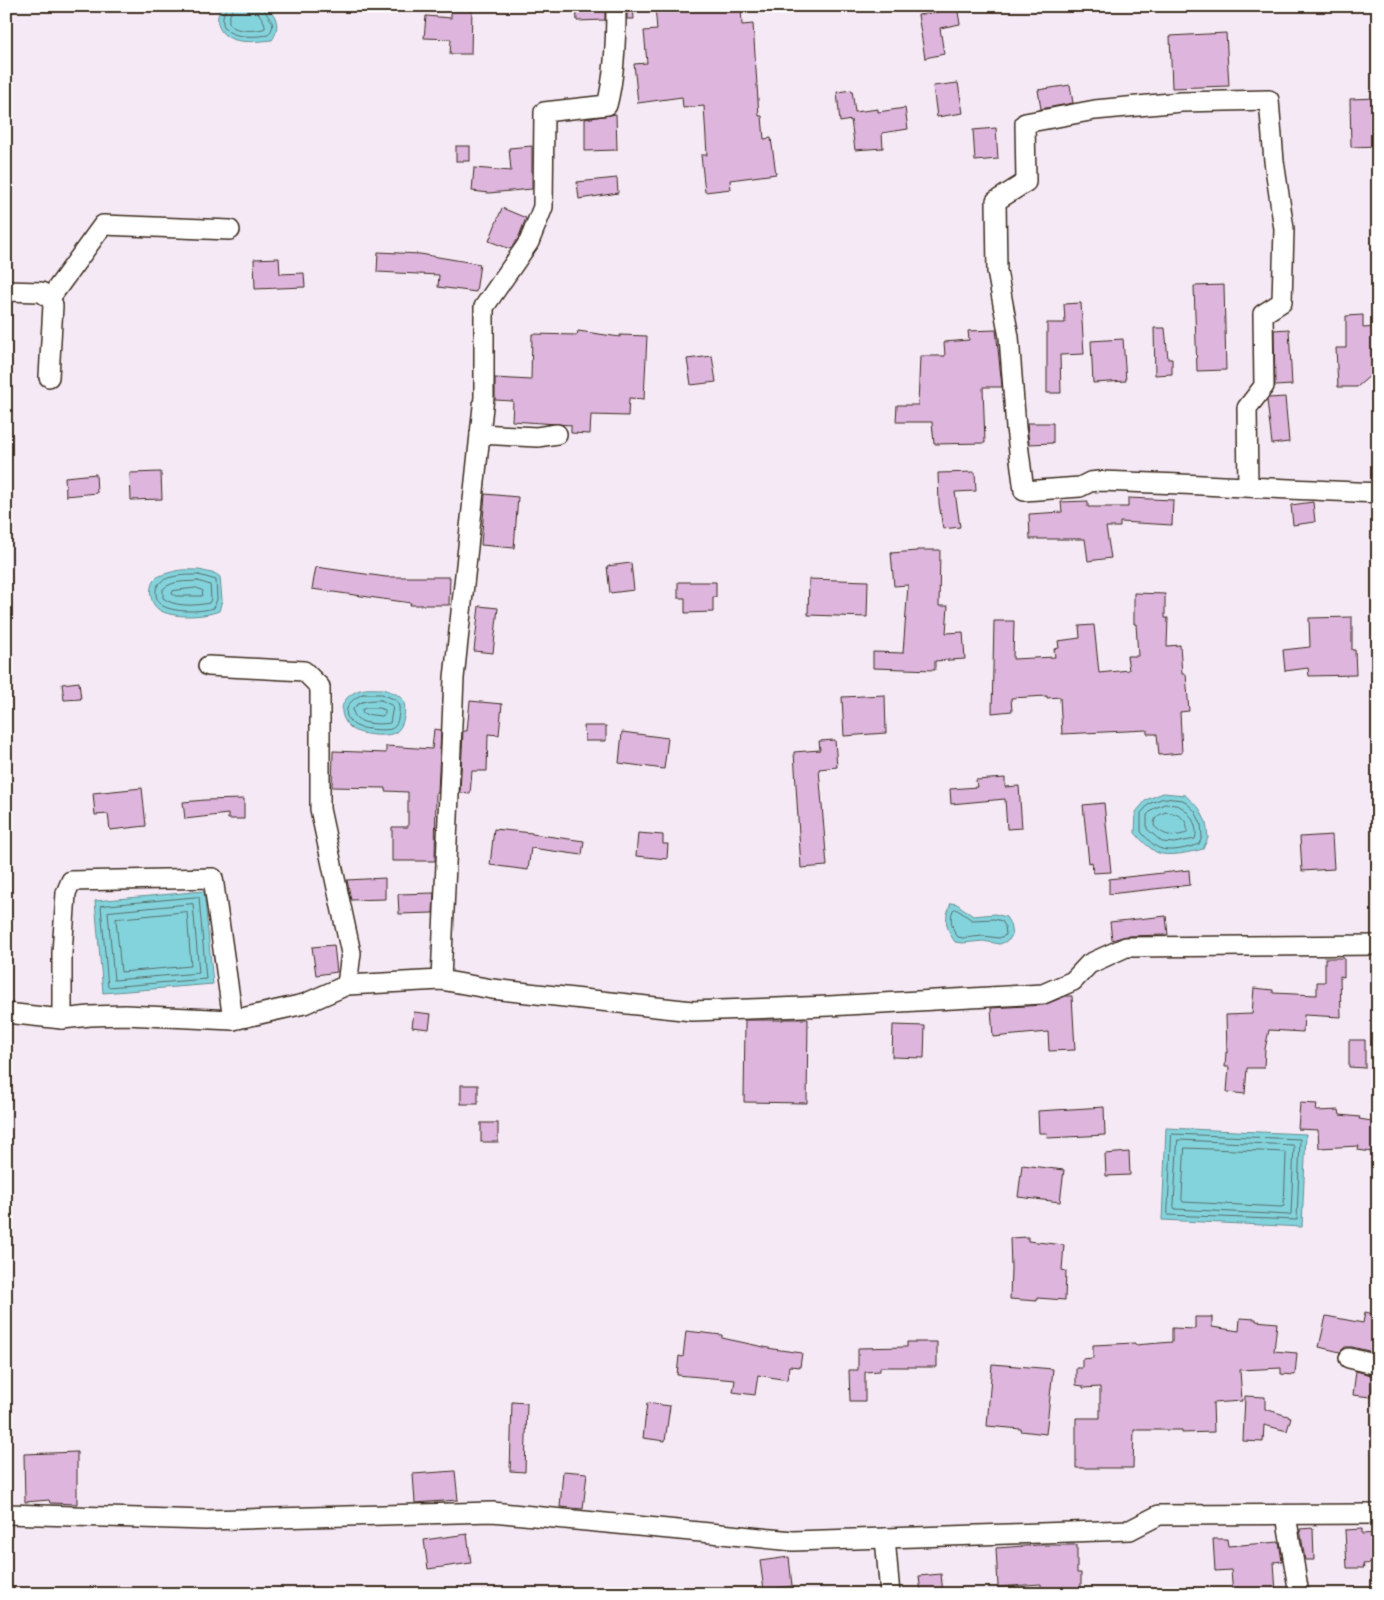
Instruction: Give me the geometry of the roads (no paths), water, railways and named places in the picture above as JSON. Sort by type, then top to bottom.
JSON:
[{"type":"street","points":[[441,980],[454,678],[484,397],[484,307],[529,242],[543,208],[544,112],[607,105],[611,92],[616,6]]},
{"type":"street","points":[[1248,487],[1247,408],[1264,386],[1263,314],[1282,302],[1284,229],[1274,161],[1269,100],[1181,102],[1095,110],[1025,123],[1026,182],[996,201],[997,271],[1009,338],[1016,428],[1024,491],[1080,487],[1090,482],[1099,481],[1378,493]]},
{"type":"street","points":[[50,298],[103,225],[230,230]]},
{"type":"street","points":[[6,290],[41,292],[50,298],[53,305],[49,377]]},
{"type":"street","points":[[480,434],[537,437],[558,434]]},
{"type":"street","points":[[208,666],[304,671],[320,687],[320,809],[351,952],[347,985]]},
{"type":"street","points":[[62,1019],[62,953],[66,893],[70,881],[213,878],[233,1020]]},
{"type":"street","points":[[6,1013],[62,1019],[125,1015],[233,1020],[304,1004],[347,985],[441,980],[492,989],[692,1012],[829,1006],[1043,994],[1073,981],[1089,964],[1126,947],[1378,945]]},
{"type":"street","points":[[1349,1358],[1378,1365]]},
{"type":"street","points":[[6,1514],[206,1520],[492,1512],[793,1541],[1130,1530],[1159,1515],[1378,1514]]},
{"type":"street","points":[[1286,1515],[1299,1594]]},
{"type":"street","points":[[885,1538],[890,1594]]},
{"type":"water","points":[[224,6],[262,6],[267,8],[274,16],[277,25],[272,40],[249,42],[226,36],[218,24],[219,12]]},
{"type":"water","points":[[199,570],[216,574],[220,577],[222,600],[219,611],[197,616],[179,616],[164,612],[155,606],[151,591],[152,583],[155,579],[175,571]]},
{"type":"water","points":[[363,689],[383,689],[396,694],[403,700],[405,708],[404,717],[399,730],[392,734],[380,735],[366,734],[351,728],[343,717],[342,706],[344,701],[353,693]]},
{"type":"water","points":[[1163,793],[1185,795],[1199,808],[1206,822],[1208,838],[1203,849],[1179,854],[1161,854],[1150,848],[1135,833],[1136,812],[1146,800]]},
{"type":"water","points":[[204,891],[213,984],[103,993],[95,901]]},
{"type":"water","points":[[951,903],[957,904],[973,916],[995,914],[1006,917],[1010,924],[1012,935],[1009,940],[1000,944],[983,941],[955,942],[949,932],[947,923],[947,914]]},
{"type":"water","points":[[1166,1128],[1306,1134],[1302,1227],[1162,1220]]}]
